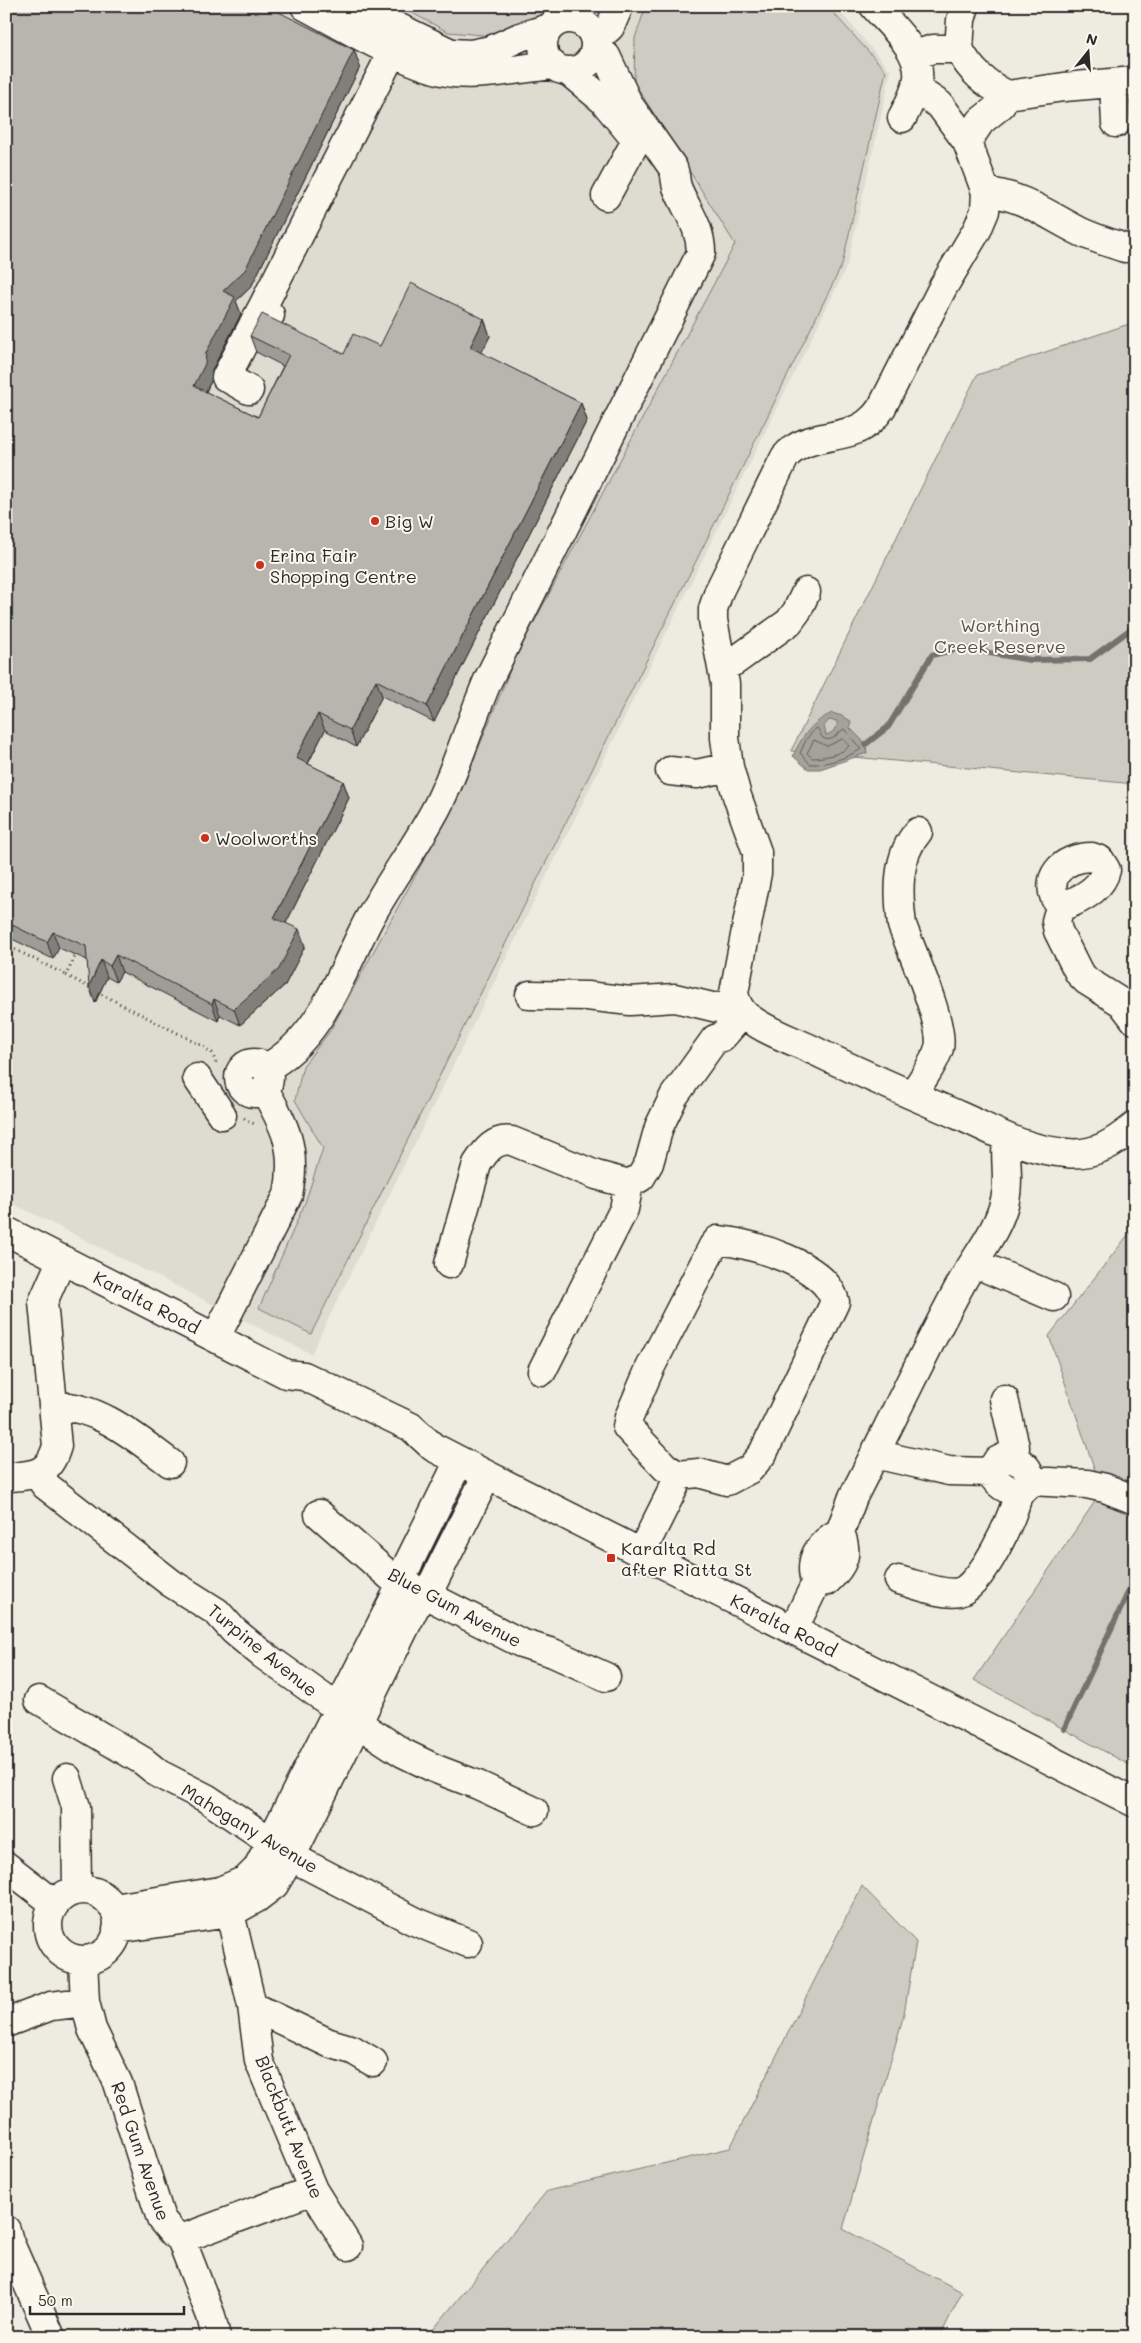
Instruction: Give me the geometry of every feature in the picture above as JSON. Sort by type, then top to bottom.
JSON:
[{"type":"street","points":[[305,6],[393,51],[452,73],[474,74],[561,68],[576,70],[589,62],[595,44],[610,27],[619,6]]},
{"type":"street","points":[[216,1337],[288,1195],[291,1179],[291,1150],[265,1079],[280,1061],[302,1040],[319,1018],[379,902],[413,851],[438,806],[463,749],[488,680],[701,253],[695,221],[676,185],[677,178],[673,168],[629,104],[606,56],[595,44],[587,26],[580,21],[562,18],[491,50],[471,54],[451,53],[420,40],[354,6]]},
{"type":"street","points":[[874,6],[914,55],[918,76],[916,89],[902,118]]},
{"type":"street","points":[[965,6],[961,20],[959,49],[966,64],[975,74],[1007,95],[1124,82],[1116,123]]},
{"type":"street","points":[[562,18],[545,35],[544,52],[561,68],[603,100],[636,140],[661,175],[668,182],[676,185]]},
{"type":"street","points":[[249,390],[226,377],[266,312],[393,51],[390,24]]},
{"type":"street","points":[[393,51],[420,40]]},
{"type":"street","points":[[914,55],[934,49],[959,49]]},
{"type":"street","points":[[449,1264],[477,1164],[496,1142],[512,1141],[596,1175],[629,1184],[641,1177],[649,1163],[659,1127],[674,1096],[715,1040],[722,1037],[732,1007],[757,873],[757,852],[736,796],[729,767],[725,738],[723,666],[713,620],[713,609],[718,591],[785,457],[792,449],[805,442],[854,430],[871,420],[882,407],[943,287],[977,230],[984,211],[986,192],[967,142],[940,105],[916,89]]},
{"type":"street","points":[[967,142],[981,121],[1001,105],[1007,95]]},
{"type":"street","points":[[606,196],[636,140]]},
{"type":"street","points":[[986,192],[1017,198],[1087,234],[1125,248]]},
{"type":"street","points":[[723,666],[736,661],[788,622],[797,612],[806,592]]},
{"type":"street","points":[[670,771],[697,774],[729,767]]},
{"type":"street","points":[[913,1095],[932,1064],[939,1048],[940,1038],[935,1016],[901,918],[903,857],[909,843],[918,832]]},
{"type":"street","points":[[1060,907],[1056,921],[1058,931],[1079,973],[1087,981],[1118,1000],[1135,1020]]},
{"type":"street","points":[[530,995],[587,996],[630,1001],[675,998],[732,1007],[762,1026],[976,1123],[1007,1139],[1039,1149],[1068,1154],[1086,1153],[1104,1148],[1135,1126]]},
{"type":"street","points":[[207,1072],[222,1115]]},
{"type":"street","points":[[793,1630],[816,1583],[827,1581],[843,1561],[846,1546],[840,1532],[845,1513],[963,1280],[993,1229],[1006,1198],[1005,1153],[1007,1139]]},
{"type":"street","points":[[542,1371],[624,1209],[629,1184]]},
{"type":"street","name":"Karalta Road","points":[[6,1231],[286,1374],[304,1376],[412,1427],[433,1447],[1135,1804]]},
{"type":"street","points":[[718,1240],[761,1249],[816,1274],[833,1292],[835,1302],[763,1453],[750,1469],[727,1481],[699,1473],[678,1475],[666,1468],[637,1439],[628,1426],[628,1417],[650,1368],[713,1246],[718,1240]]},
{"type":"street","points":[[10,1477],[38,1474],[48,1467],[57,1446],[43,1302],[62,1259]]},
{"type":"street","points":[[974,1263],[1054,1297]]},
{"type":"street","points":[[1004,1399],[1015,1447],[1003,1465],[997,1482],[1002,1487],[1088,1484],[1105,1488],[1135,1500]]},
{"type":"street","points":[[54,1406],[65,1406],[93,1413],[134,1436],[170,1463]]},
{"type":"street","points":[[875,1454],[949,1471],[1003,1465]]},
{"type":"street","points":[[115,1919],[230,1913],[258,1898],[274,1885],[282,1848],[412,1588],[405,1570],[460,1461]]},
{"type":"street","name":"Turpine Avenue","points":[[38,1474],[46,1485],[170,1583],[217,1612],[234,1631],[262,1654],[348,1716],[403,1753],[534,1811]]},
{"type":"street","points":[[412,1588],[433,1583],[488,1475]]},
{"type":"street","points":[[641,1553],[674,1487],[678,1475]]},
{"type":"street","points":[[899,1580],[947,1593],[964,1591],[971,1584],[1002,1539],[1024,1487]]},
{"type":"street","name":"Blue Gum Avenue","points":[[319,1514],[391,1577],[521,1643],[553,1653],[606,1677]]},
{"type":"street","name":"Mahogany Avenue","points":[[39,1700],[143,1760],[159,1774],[206,1798],[282,1848],[414,1921],[468,1943]]},
{"type":"street","points":[[6,1866],[66,1897],[88,1890],[99,1894],[115,1919],[115,1939],[106,1952],[95,1958],[83,1960],[68,1957],[56,1948],[49,1935],[48,1920],[66,1897],[76,1807],[67,1778]]},
{"type":"street","points":[[115,1919],[220,1891],[246,1880],[282,1848]]},
{"type":"street","name":"Blackbutt Avenue","points":[[230,1913],[252,2006],[260,2062],[313,2190],[348,2246]]},
{"type":"street","name":"Red Gum Avenue","points":[[83,1960],[84,2002],[92,2029],[118,2083],[161,2219],[181,2239],[211,2316],[216,2337]]},
{"type":"street","points":[[6,2023],[50,2006],[84,2002]]},
{"type":"street","points":[[252,2006],[329,2042],[353,2050],[373,2062]]},
{"type":"street","points":[[181,2239],[313,2190]]},
{"type":"street","points":[[6,2230],[51,2337]]},
{"type":"path","points":[[6,945],[212,1052],[207,1072]]},
{"type":"path","points":[[66,975],[80,947]]},
{"type":"shaded area","name":"Erina Fair Shopping Centre","points":[[6,6],[835,6],[891,71],[847,266],[311,1354],[6,1200]]},
{"type":"green space","points":[[399,6],[554,6],[506,37],[448,32]]},
{"type":"green space","points":[[646,6],[827,6],[886,71],[842,265],[311,1334],[259,1308],[305,1203],[323,1148],[295,1100],[303,1066],[330,1031],[460,794],[515,658],[735,244],[634,82],[635,38]]},
{"type":"green space","name":"Worthing Creek Reserve","points":[[1135,322],[1135,784],[791,751],[977,375]]},
{"type":"green space","points":[[1135,1226],[1135,1768],[974,1680],[1102,1491],[1049,1336]]},
{"type":"green space","points":[[862,1886],[916,1942],[904,2014],[843,2229],[962,2292],[940,2337],[427,2337],[547,2191],[730,2148]]},
{"type":"water","points":[[832,713],[851,721],[850,728],[866,744],[867,753],[820,769],[808,769],[793,756],[808,731]],"holes":[[[829,720],[837,721],[837,727],[826,735],[824,726]]]},
{"type":"building","name":"Erina Fair Shopping Centre","points":[[6,6],[267,6],[354,50],[245,270],[223,291],[235,297],[206,353],[205,364],[194,386],[258,417],[289,355],[250,336],[262,314],[344,354],[353,334],[380,346],[411,283],[484,319],[470,347],[581,403],[427,706],[376,680],[350,730],[318,714],[296,758],[343,781],[274,918],[299,929],[279,969],[234,1009],[214,999],[212,1004],[116,955],[110,966],[101,960],[89,986],[86,946],[53,932],[47,942],[6,922]]},
{"type":"waterway","points":[[866,744],[888,727],[932,655],[961,648],[1030,660],[1090,659],[1135,626]]},
{"type":"waterway","points":[[1135,1319],[1131,1337],[1135,1350]]},
{"type":"waterway","points":[[1064,1729],[1135,1578]]},
{"type":"place","name":"Big W","points":[[375,521]]},
{"type":"place","name":"Erina Fair Shopping Centre","points":[[260,565]]},
{"type":"place","name":"Woolworths","points":[[205,838]]},
{"type":"place","name":"Karalta Rd after Riatta St","points":[[611,1558]]}]
